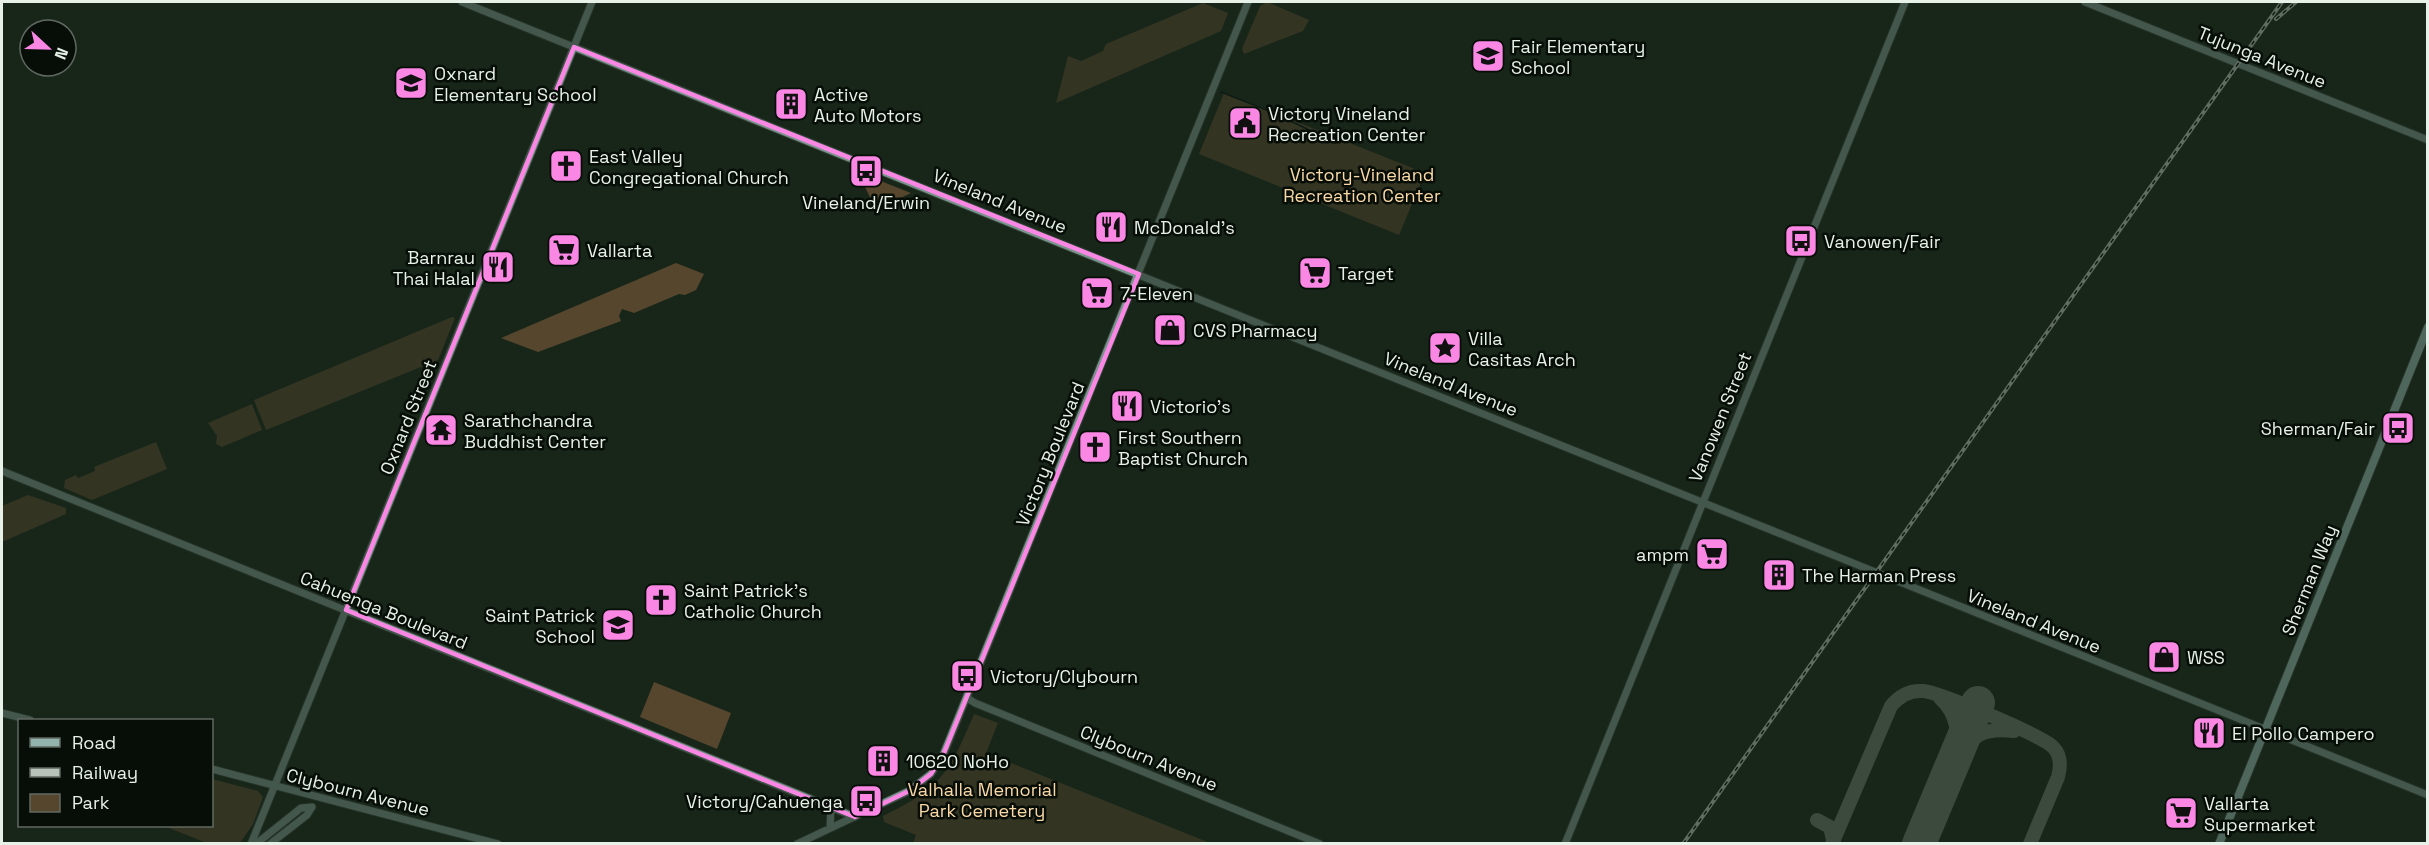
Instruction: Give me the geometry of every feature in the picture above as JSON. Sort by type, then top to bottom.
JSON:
[{"type":"main road","name":"Vineland Avenue","points":[[462,2],[2427,795]]},
{"type":"main road","name":"Oxnard Street","points":[[254,843],[261,819],[592,2]]},
{"type":"main road","name":"Victory Boulevard","points":[[797,843],[909,791],[931,774],[944,753],[1248,2]]},
{"type":"main road","name":"Vanowen Street","points":[[1565,843],[1905,2]]},
{"type":"main road","name":"Tujunga Avenue","points":[[2085,2],[2427,140]]},
{"type":"main road","name":"Sherman Way","points":[[2219,843],[2427,327]]},
{"type":"main road","name":"Cahuenga Boulevard","points":[[2,471],[855,817]]},
{"type":"main road","name":"Clybourn Avenue","points":[[967,698],[1320,843]]},
{"type":"main road","points":[[2,713],[26,719]]},
{"type":"main road","name":"Clybourn Avenue","points":[[213,769],[498,843]]},
{"type":"main road","points":[[254,843],[301,808],[312,807],[307,815],[270,843]]},
{"type":"main road","points":[[830,828],[831,808]]},
{"type":"highlighted area","points":[[574,47],[1139,274],[944,753],[931,774],[909,791],[855,817],[346,610]]},
{"type":"green space","points":[[1267,2],[1309,20],[1303,31],[1244,54],[1242,49],[1260,6]]},
{"type":"green space","points":[[1203,3],[1228,13],[1221,31],[1056,103],[1068,56],[1081,61],[1103,51],[1106,44]]},
{"type":"green space","name":"Victory-Vineland Recreation Center","points":[[1224,93],[1425,173],[1399,235],[1199,154]]},
{"type":"green space","points":[[858,172],[911,193],[876,210]]},
{"type":"green space","points":[[676,263],[704,274],[696,290],[685,295],[679,294],[634,313],[622,309],[619,316],[621,321],[538,352],[501,338]]},
{"type":"green space","points":[[452,317],[455,318],[438,360],[266,430],[254,400]]},
{"type":"green space","points":[[252,404],[262,430],[222,447],[216,444],[217,436],[208,423]]},
{"type":"green space","points":[[156,442],[167,469],[92,500],[64,488],[65,480],[76,475],[78,478],[95,471],[94,467]]},
{"type":"green space","points":[[28,495],[66,508],[66,514],[2,542],[2,506]]},
{"type":"green space","points":[[654,682],[731,713],[717,749],[640,717]]},
{"type":"green space","name":"Valhalla Memorial Park Cemetery","points":[[974,714],[998,723],[986,753],[1210,843],[913,843],[916,835],[884,822],[883,816],[919,796],[941,776],[958,751]]},
{"type":"green space","points":[[213,779],[258,791],[263,797],[253,824],[240,843],[207,843],[167,827],[213,827]]},
{"type":"waterway","points":[[1221,92],[1274,113],[1336,143]]},
{"type":"taxiway","points":[[1832,844],[1891,706],[1905,694],[1918,691],[1933,693],[1990,715],[2045,741],[2056,750],[2060,761],[2058,777],[2030,844]]},
{"type":"taxiway","points":[[1940,698],[1946,704],[1956,725],[1955,757]]},
{"type":"taxiway","points":[[1954,761],[1979,735],[1993,730],[2014,731]]},
{"type":"taxiway","points":[[1817,820],[1830,827],[1833,840]]},
{"type":"runway","points":[[1919,844],[1978,703]]},
{"type":"railway","points":[[1683,844],[2282,2]]},
{"type":"railway","points":[[2276,19],[2296,2]]},
{"type":"place","name":"Fair Elementary School","points":[[1488,56]]},
{"type":"place","name":"Oxnard Elementary School","points":[[411,83]]},
{"type":"place","name":"Active Auto Motors","points":[[791,104]]},
{"type":"place","name":"Victory Vineland Recreation Center","points":[[1245,123]]},
{"type":"place","name":"East Valley Congregational Church","points":[[566,166]]},
{"type":"place","name":"Vineland/Erwin","points":[[866,171]]},
{"type":"place","name":"McDonald's","points":[[1111,227]]},
{"type":"place","name":"Vanowen/Fair","points":[[1801,241]]},
{"type":"place","name":"Vallarta","points":[[564,250]]},
{"type":"place","name":"Barnrau Thai Halal","points":[[498,267]]},
{"type":"place","name":"Target","points":[[1315,273]]},
{"type":"place","name":"7-Eleven","points":[[1097,293]]},
{"type":"place","name":"CVS Pharmacy","points":[[1170,330]]},
{"type":"place","name":"Villa Casitas Arch","points":[[1445,348]]},
{"type":"place","name":"Victorio's","points":[[1127,406]]},
{"type":"place","name":"Sherman/Fair","points":[[2398,428]]},
{"type":"place","name":"Sarathchandra Buddhist Center","points":[[441,430]]},
{"type":"place","name":"First Southern Baptist Church","points":[[1095,447]]},
{"type":"place","name":"ampm","points":[[1712,554]]},
{"type":"place","name":"The Harman Press","points":[[1779,575]]},
{"type":"place","name":"Saint Patrick's Catholic Church","points":[[661,600]]},
{"type":"place","name":"Saint Patrick School","points":[[618,625]]},
{"type":"place","name":"WSS","points":[[2164,657]]},
{"type":"place","name":"Victory/Clybourn","points":[[967,676]]},
{"type":"place","name":"El Pollo Campero","points":[[2209,733]]},
{"type":"place","name":"10620 NoHo","points":[[883,761]]},
{"type":"place","name":"Victory/Cahuenga","points":[[866,801]]},
{"type":"place","name":"Vallarta Supermarket","points":[[2181,813]]}]
